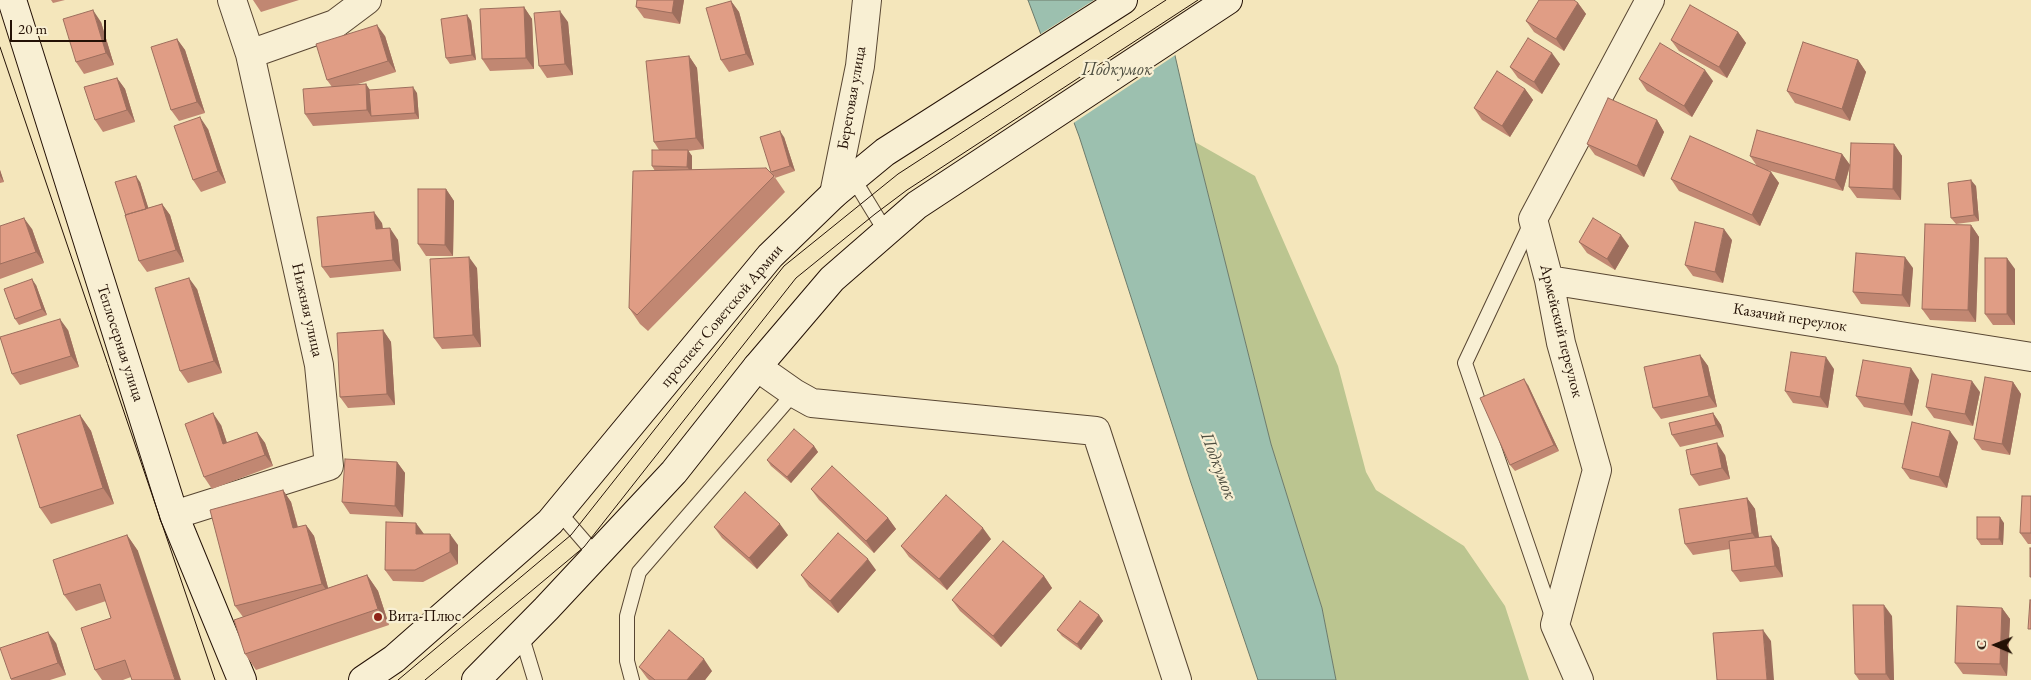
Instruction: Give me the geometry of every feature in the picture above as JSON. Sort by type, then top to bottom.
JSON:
[{"type":"street","name":"Теплосерная улица","points":[[12,0],[174,515],[242,680]]},
{"type":"street","name":"Нижняя улица","points":[[174,515],[329,466],[319,365],[250,54],[232,0]]},
{"type":"street","points":[[250,54],[335,24],[367,0]]},
{"type":"street","name":"Береговая улица","points":[[843,186],[860,66],[867,0]]},
{"type":"street","name":"проспект Советской Армии","points":[[363,680],[394,659],[550,522],[770,256],[843,186],[884,152],[1123,0]]},
{"type":"street","points":[[476,680],[522,634],[674,472],[757,367],[832,280],[917,205],[1228,0]]},
{"type":"street","points":[[1533,219],[1650,0]]},
{"type":"street","name":"Армейский переулок","points":[[1533,219],[1549,280],[1561,343],[1597,470],[1555,625]]},
{"type":"street","name":"Казачий переулок","points":[[1549,280],[2031,357]]},
{"type":"street","points":[[757,367],[794,394],[812,403],[1096,431],[1177,680]]},
{"type":"street","points":[[1555,625],[1579,680]]},
{"type":"lane","points":[[843,186],[886,232]]},
{"type":"lane","points":[[1533,219],[1465,363],[1555,625]]},
{"type":"lane","points":[[632,680],[627,661],[627,616],[639,572],[794,394]]},
{"type":"lane","points":[[558,511],[596,555]]},
{"type":"lane","points":[[522,634],[535,680]]},
{"type":"green space","points":[[1195,142],[1255,176],[1338,366],[1366,472],[1376,490],[1464,546],[1505,606],[1529,680],[1336,680],[1322,608],[1271,444]]},
{"type":"water","name":"Подкумок","points":[[1028,0],[1139,0],[1173,47],[1271,444],[1322,608],[1336,680],[1258,680],[1191,483],[1079,136]]},
{"type":"pier","points":[[1094,0],[1142,0],[1175,46],[1177,54],[1072,124],[1039,35]]},
{"type":"building","points":[[637,0],[674,0],[672,13],[636,7]]},
{"type":"building","points":[[1539,0],[1574,0],[1578,3],[1556,39],[1526,21]]},
{"type":"building","points":[[731,1],[746,54],[721,60],[706,8]]},
{"type":"building","points":[[1690,5],[1738,32],[1719,67],[1671,40]]},
{"type":"building","points":[[524,7],[526,58],[482,59],[480,9]]},
{"type":"building","points":[[93,10],[106,53],[76,62],[63,19]]},
{"type":"building","points":[[560,11],[565,64],[539,66],[534,13]]},
{"type":"building","points":[[467,15],[472,55],[446,58],[441,19]]},
{"type":"building","points":[[377,25],[388,61],[327,80],[316,44]]},
{"type":"building","points":[[1528,38],[1552,53],[1534,82],[1510,67]]},
{"type":"building","points":[[177,39],[197,102],[171,110],[151,47]]},
{"type":"building","points":[[1803,42],[1858,60],[1842,109],[1787,91]]},
{"type":"building","points":[[1660,43],[1705,70],[1684,106],[1639,79]]},
{"type":"building","points":[[689,56],[696,138],[654,142],[646,61]]},
{"type":"building","points":[[1497,71],[1525,89],[1502,126],[1474,108]]},
{"type":"building","points":[[117,78],[127,110],[95,120],[84,87]]},
{"type":"building","points":[[366,84],[367,110],[305,114],[303,89]]},
{"type":"building","points":[[413,87],[415,113],[371,116],[369,90]]},
{"type":"building","points":[[1608,98],[1657,120],[1637,166],[1587,144]]},
{"type":"building","points":[[200,117],[218,171],[193,180],[174,126]]},
{"type":"building","points":[[1757,130],[1842,154],[1835,180],[1750,156]]},
{"type":"building","points":[[780,131],[790,166],[771,172],[760,137]]},
{"type":"building","points":[[1690,136],[1771,172],[1752,215],[1671,179]]},
{"type":"building","points":[[1851,143],[1894,144],[1893,189],[1849,187]]},
{"type":"building","points":[[652,150],[688,150],[687,167],[652,166]]},
{"type":"building","points":[[766,168],[774,176],[637,315],[629,308],[633,171]]},
{"type":"building","points":[[136,176],[146,209],[126,215],[115,182]]},
{"type":"building","points":[[1971,180],[1974,215],[1951,218],[1948,183]]},
{"type":"building","points":[[418,189],[446,189],[445,245],[418,244]]},
{"type":"building","points":[[162,204],[176,250],[139,261],[125,215]]},
{"type":"building","points":[[374,212],[376,229],[390,228],[393,260],[322,267],[317,217]]},
{"type":"building","points":[[24,218],[36,252],[0,264],[0,226]]},
{"type":"building","points":[[1593,218],[1621,235],[1607,259],[1579,242]]},
{"type":"building","points":[[1695,222],[1724,229],[1715,272],[1685,265]]},
{"type":"building","points":[[1925,224],[1971,225],[1968,310],[1922,309]]},
{"type":"building","points":[[1856,253],[1905,257],[1902,295],[1853,292]]},
{"type":"building","points":[[469,257],[473,335],[434,338],[430,259]]},
{"type":"building","points":[[1985,258],[2007,258],[2007,314],[1985,314]]},
{"type":"building","points":[[189,278],[214,361],[180,371],[155,288]]},
{"type":"building","points":[[32,279],[42,309],[15,319],[4,289]]},
{"type":"building","points":[[60,319],[71,356],[12,374],[0,337]]},
{"type":"building","points":[[383,330],[387,394],[340,397],[337,333]]},
{"type":"building","points":[[1791,352],[1826,357],[1820,397],[1785,391]]},
{"type":"building","points":[[1700,355],[1709,396],[1653,408],[1644,367]]},
{"type":"building","points":[[1863,360],[1911,368],[1904,404],[1856,396]]},
{"type":"building","points":[[1932,374],[1972,381],[1965,414],[1926,407]]},
{"type":"building","points":[[1985,377],[2013,382],[2002,444],[1974,439]]},
{"type":"building","points":[[1524,379],[1554,445],[1510,465],[1480,398]]},
{"type":"building","points":[[213,413],[223,444],[257,432],[265,455],[204,477],[185,424]]},
{"type":"building","points":[[1713,413],[1716,425],[1672,435],[1669,423]]},
{"type":"building","points":[[80,415],[103,488],[40,508],[17,435]]},
{"type":"building","points":[[1912,422],[1950,431],[1939,477],[1902,468]]},
{"type":"building","points":[[794,429],[814,446],[787,477],[767,460]]},
{"type":"building","points":[[1717,443],[1722,468],[1691,475],[1686,450]]},
{"type":"building","points":[[345,459],[397,462],[395,506],[342,502]]},
{"type":"building","points":[[832,466],[888,518],[866,541],[811,489]]},
{"type":"building","points":[[283,490],[293,528],[306,525],[322,584],[235,606],[210,510]]},
{"type":"building","points":[[745,492],[780,524],[749,558],[714,527]]},
{"type":"building","points":[[946,495],[983,528],[939,579],[901,546]]},
{"type":"building","points":[[2022,496],[2031,496],[2031,533],[2020,533]]},
{"type":"building","points":[[1747,498],[1752,533],[1685,544],[1679,509]]},
{"type":"building","points":[[1977,517],[2000,517],[1999,539],[1977,539]]},
{"type":"building","points":[[386,522],[416,523],[416,534],[450,534],[450,552],[415,570],[385,570]]},
{"type":"building","points":[[838,533],[868,559],[830,601],[801,575]]},
{"type":"building","points":[[127,535],[175,680],[132,680],[125,660],[95,670],[81,628],[111,618],[100,584],[64,595],[53,560]]},
{"type":"building","points":[[1771,536],[1775,566],[1732,571],[1729,541]]},
{"type":"building","points":[[1003,541],[1044,576],[993,636],[952,600]]},
{"type":"building","points":[[2031,548],[2031,577],[2030,577]]},
{"type":"building","points":[[367,575],[378,609],[245,654],[234,620]]},
{"type":"building","points":[[2030,600],[2031,629],[2028,629]]},
{"type":"building","points":[[1080,601],[1099,615],[1077,644],[1057,630]]},
{"type":"building","points":[[1853,605],[1884,605],[1886,674],[1855,674]]},
{"type":"building","points":[[1957,606],[2002,608],[2000,664],[1955,663]]},
{"type":"building","points":[[669,630],[704,659],[687,680],[655,680],[639,667]]},
{"type":"building","points":[[1763,630],[1767,680],[1717,680],[1713,633]]},
{"type":"building","points":[[48,632],[58,663],[11,679],[0,648]]},
{"type":"tram line","points":[[398,680],[571,535],[784,266],[898,174],[1166,0]]},
{"type":"tram line","points":[[425,680],[584,547],[796,278],[907,190],[1198,0]]},
{"type":"tram line","points":[[0,47],[215,680]]},
{"type":"place","name":"Вита-Плюс","points":[[378,617]]}]
